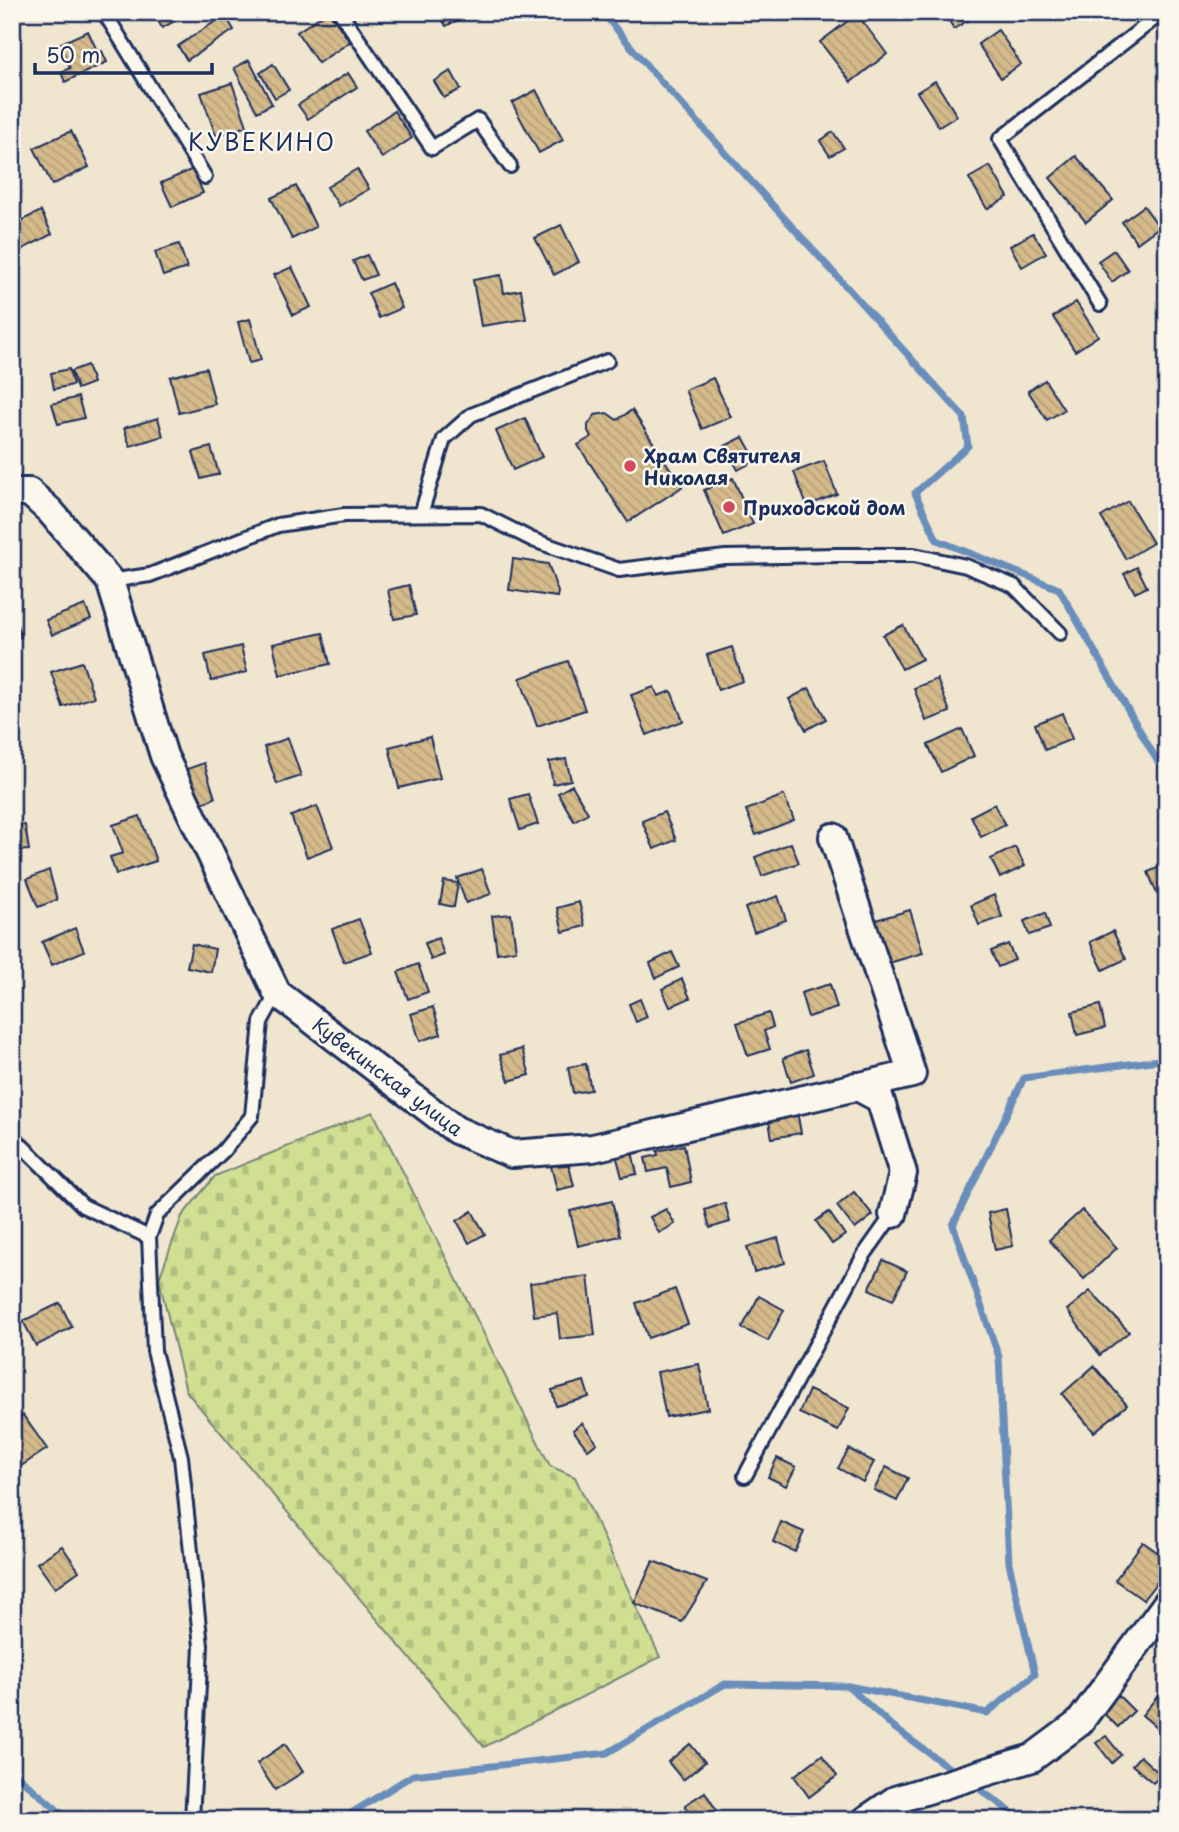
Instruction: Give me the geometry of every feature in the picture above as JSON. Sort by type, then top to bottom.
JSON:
[{"type":"street","name":"Кувекинская улица","points":[[12,492],[29,492],[50,512],[110,582],[164,756],[277,993],[456,1130],[512,1154],[593,1148],[912,1074],[833,837]]},
{"type":"street","points":[[856,1086],[880,1099],[903,1173],[893,1214]]},
{"type":"street","points":[[866,1820],[895,1800],[1032,1758],[1079,1723],[1167,1603]]},
{"type":"lane","points":[[104,12],[205,177]]},
{"type":"lane","points":[[340,12],[432,148],[478,120],[510,166]]},
{"type":"lane","points":[[1100,304],[1000,139],[1163,12]]},
{"type":"lane","points":[[421,514],[444,439],[471,415],[607,361]]},
{"type":"lane","points":[[110,582],[150,575],[278,525],[345,515],[481,514],[533,540],[619,570],[725,557],[914,555],[966,566],[1014,586],[1060,633]]},
{"type":"lane","points":[[192,1820],[201,1646],[181,1457],[154,1351],[149,1237],[157,1215],[224,1150],[252,1116],[261,1022],[277,993]]},
{"type":"lane","points":[[12,1136],[83,1206],[149,1237]]},
{"type":"lane","points":[[745,1476],[864,1255],[893,1214]]},
{"type":"green space","points":[[373,1112],[550,1466],[575,1477],[660,1657],[484,1747],[186,1391],[159,1279],[182,1216],[215,1176]]},
{"type":"building","points":[[153,12],[182,12],[184,16],[162,28]]},
{"type":"building","points":[[327,12],[350,42],[318,63],[297,32]]},
{"type":"building","points":[[438,12],[467,12],[468,15],[446,26]]},
{"type":"building","points":[[944,12],[972,12],[975,16],[954,29]]},
{"type":"building","points":[[857,14],[887,54],[851,82],[820,42]]},
{"type":"building","points":[[225,15],[234,30],[187,60],[178,46]]},
{"type":"building","points":[[998,30],[1021,64],[1001,78],[978,44]]},
{"type":"building","points":[[88,31],[98,53],[102,51],[107,62],[65,82],[61,72],[70,68],[59,44]]},
{"type":"building","points":[[249,60],[272,104],[257,112],[234,68]]},
{"type":"building","points":[[273,64],[289,90],[275,98],[260,73]]},
{"type":"building","points":[[451,71],[461,89],[444,98],[434,81]]},
{"type":"building","points":[[348,73],[357,87],[308,119],[298,105]]},
{"type":"building","points":[[935,81],[957,116],[939,127],[917,92]]},
{"type":"building","points":[[232,83],[247,126],[216,136],[201,93]]},
{"type":"building","points":[[536,90],[563,140],[539,153],[512,103]]},
{"type":"building","points":[[394,111],[412,138],[382,158],[364,131]]},
{"type":"building","points":[[71,131],[89,167],[52,185],[34,148]]},
{"type":"building","points":[[833,132],[844,148],[830,156],[820,141]]},
{"type":"building","points":[[1076,156],[1113,200],[1086,222],[1050,178]]},
{"type":"building","points":[[990,166],[1008,197],[987,209],[969,178]]},
{"type":"building","points":[[193,169],[203,193],[172,207],[161,183]]},
{"type":"building","points":[[357,169],[369,189],[339,206],[327,187]]},
{"type":"building","points":[[296,186],[316,227],[292,239],[271,198]]},
{"type":"building","points":[[1144,206],[1159,227],[1137,243],[1122,222]]},
{"type":"building","points":[[41,211],[52,234],[19,251],[12,237],[12,225]]},
{"type":"building","points":[[561,225],[579,262],[554,275],[535,238]]},
{"type":"building","points":[[1033,233],[1046,253],[1022,267],[1010,246]]},
{"type":"building","points":[[179,244],[187,268],[163,276],[155,252]]},
{"type":"building","points":[[1114,250],[1128,270],[1112,282],[1098,261]]},
{"type":"building","points":[[367,255],[376,275],[362,280],[353,261]]},
{"type":"building","points":[[292,267],[311,307],[293,315],[274,275]]},
{"type":"building","points":[[501,275],[504,293],[521,290],[526,319],[481,326],[473,280]]},
{"type":"building","points":[[391,283],[402,308],[379,318],[368,293]]},
{"type":"building","points":[[1076,302],[1098,336],[1075,351],[1053,317]]},
{"type":"building","points":[[250,319],[261,360],[249,363],[238,322]]},
{"type":"building","points":[[87,365],[93,383],[77,389],[71,371]]},
{"type":"building","points":[[206,368],[215,404],[179,413],[170,377]]},
{"type":"building","points":[[69,369],[73,385],[54,389],[51,373]]},
{"type":"building","points":[[713,378],[731,417],[702,429],[685,390]]},
{"type":"building","points":[[1045,380],[1064,410],[1047,420],[1028,391]]},
{"type":"building","points":[[78,397],[84,418],[58,424],[52,404]]},
{"type":"building","name":"Храм Святителя Николая","points":[[632,410],[682,487],[628,522],[578,445],[591,437],[588,425],[595,415],[607,413],[617,420]]},
{"type":"building","points":[[158,418],[163,436],[130,446],[124,428]]},
{"type":"building","points":[[525,418],[542,457],[513,470],[496,431]]},
{"type":"building","points":[[743,437],[756,460],[738,470],[725,446]]},
{"type":"building","points":[[211,447],[219,474],[201,479],[193,452]]},
{"type":"building","points":[[824,461],[837,494],[807,506],[794,472]]},
{"type":"building","name":"Приходской дом","points":[[733,478],[753,524],[724,536],[704,490]]},
{"type":"building","points":[[1128,501],[1153,543],[1126,559],[1101,517]]},
{"type":"building","points":[[513,559],[548,564],[558,592],[557,597],[509,590]]},
{"type":"building","points":[[1137,567],[1147,587],[1135,593],[1124,574]]},
{"type":"building","points":[[1167,582],[1167,609],[1158,585]]},
{"type":"building","points":[[409,585],[416,615],[394,619],[388,590]]},
{"type":"building","points":[[85,605],[91,619],[52,635],[46,620]]},
{"type":"building","points":[[12,607],[21,637],[12,639]]},
{"type":"building","points":[[903,625],[922,659],[902,669],[883,635]]},
{"type":"building","points":[[323,633],[330,664],[280,675],[273,644]]},
{"type":"building","points":[[241,646],[247,672],[211,681],[205,655]]},
{"type":"building","points":[[732,647],[743,681],[718,690],[707,655]]},
{"type":"building","points":[[568,661],[585,710],[537,726],[520,678]]},
{"type":"building","points":[[82,662],[94,697],[63,707],[51,672]]},
{"type":"building","points":[[937,679],[950,712],[926,721],[914,688]]},
{"type":"building","points":[[654,687],[658,696],[671,691],[683,721],[647,735],[631,695]]},
{"type":"building","points":[[809,688],[826,719],[806,730],[789,699]]},
{"type":"building","points":[[1062,713],[1072,739],[1045,750],[1035,724]]},
{"type":"building","points":[[962,729],[974,756],[941,772],[928,745]]},
{"type":"building","points":[[430,737],[440,778],[399,788],[389,747]]},
{"type":"building","points":[[288,738],[301,776],[277,784],[264,747]]},
{"type":"building","points":[[566,759],[571,780],[553,784],[549,762]]},
{"type":"building","points":[[204,763],[215,798],[196,805],[184,770]]},
{"type":"building","points":[[572,785],[588,813],[574,821],[558,793]]},
{"type":"building","points":[[528,794],[538,824],[520,830],[510,799]]},
{"type":"building","points":[[784,795],[794,820],[756,835],[746,810]]},
{"type":"building","points":[[994,804],[1005,825],[981,837],[971,816]]},
{"type":"building","points":[[317,806],[333,847],[307,857],[291,816]]},
{"type":"building","points":[[664,812],[676,840],[654,849],[642,821]]},
{"type":"building","points":[[140,816],[156,861],[116,874],[110,857],[123,853],[113,825]]},
{"type":"building","points":[[25,825],[29,850],[12,851],[12,826]]},
{"type":"building","points":[[791,843],[799,863],[762,876],[755,857]]},
{"type":"building","points":[[1015,847],[1025,866],[1000,878],[991,859]]},
{"type":"building","points":[[1167,864],[1167,890],[1157,894],[1148,872]]},
{"type":"building","points":[[482,869],[491,894],[466,903],[457,878]]},
{"type":"building","points":[[49,870],[57,900],[38,907],[27,879]]},
{"type":"building","points":[[444,881],[458,883],[454,907],[440,904]]},
{"type":"building","points":[[994,895],[1002,917],[979,925],[971,905]]},
{"type":"building","points":[[778,896],[786,920],[754,932],[745,908]]},
{"type":"building","points":[[579,902],[585,926],[563,932],[557,908]]},
{"type":"building","points":[[910,910],[923,953],[882,965],[869,922]]},
{"type":"building","points":[[1045,913],[1050,928],[1029,935],[1024,921]]},
{"type":"building","points":[[511,914],[516,950],[497,953],[492,916]]},
{"type":"building","points":[[359,919],[372,952],[344,962],[332,929]]},
{"type":"building","points":[[75,928],[84,951],[52,965],[42,942]]},
{"type":"building","points":[[1113,931],[1126,959],[1103,970],[1090,942]]},
{"type":"building","points":[[438,938],[444,955],[431,960],[425,943]]},
{"type":"building","points":[[192,944],[215,949],[211,972],[187,967]]},
{"type":"building","points":[[1008,944],[1015,960],[998,967],[991,951]]},
{"type":"building","points":[[672,952],[679,967],[656,978],[650,963]]},
{"type":"building","points":[[418,964],[428,992],[408,999],[398,972]]},
{"type":"building","points":[[682,979],[690,998],[670,1007],[662,989]]},
{"type":"building","points":[[830,984],[837,1008],[808,1017],[801,993]]},
{"type":"building","points":[[640,999],[647,1017],[636,1022],[629,1004]]},
{"type":"building","points":[[1100,1005],[1105,1028],[1077,1035],[1072,1012]]},
{"type":"building","points":[[433,1007],[441,1034],[420,1041],[411,1014]]},
{"type":"building","points":[[769,1013],[773,1027],[764,1031],[770,1049],[748,1056],[737,1023]]},
{"type":"building","points":[[522,1049],[530,1075],[509,1081],[500,1055]]},
{"type":"building","points":[[806,1050],[814,1074],[791,1082],[783,1058]]},
{"type":"building","points":[[586,1064],[591,1090],[573,1093],[568,1067]]},
{"type":"building","points":[[796,1106],[801,1133],[772,1138],[767,1111]]},
{"type":"building","points":[[684,1145],[691,1182],[671,1187],[667,1168],[648,1172],[645,1158],[658,1155],[657,1151]]},
{"type":"building","points":[[631,1147],[637,1174],[622,1177],[615,1151]]},
{"type":"building","points":[[568,1162],[574,1186],[557,1190],[551,1166]]},
{"type":"building","points":[[854,1192],[873,1215],[855,1229],[837,1206]]},
{"type":"building","points":[[612,1201],[620,1236],[578,1246],[570,1211]]},
{"type":"building","points":[[725,1203],[730,1222],[710,1228],[705,1210]]},
{"type":"building","points":[[666,1209],[675,1224],[659,1233],[650,1217]]},
{"type":"building","points":[[1006,1209],[1013,1246],[995,1250],[988,1213]]},
{"type":"building","points":[[1082,1210],[1117,1248],[1084,1279],[1049,1240]]},
{"type":"building","points":[[472,1211],[485,1234],[469,1243],[457,1221]]},
{"type":"building","points":[[829,1212],[845,1235],[832,1244],[816,1221]]},
{"type":"building","points":[[778,1238],[785,1263],[754,1272],[747,1247]]},
{"type":"building","points":[[883,1260],[907,1271],[893,1300],[869,1289]]},
{"type":"building","points":[[588,1276],[595,1335],[560,1339],[557,1313],[534,1316],[530,1283]]},
{"type":"building","points":[[675,1289],[688,1324],[648,1338],[636,1303]]},
{"type":"building","points":[[1090,1291],[1129,1332],[1100,1355],[1067,1310]]},
{"type":"building","points":[[759,1296],[784,1310],[768,1341],[742,1328]]},
{"type":"building","points":[[60,1303],[72,1327],[36,1346],[23,1321]]},
{"type":"building","points":[[699,1364],[708,1409],[666,1417],[657,1372]]},
{"type":"building","points":[[1094,1366],[1127,1405],[1094,1432],[1062,1394]]},
{"type":"building","points":[[584,1381],[589,1397],[556,1406],[552,1390]]},
{"type":"building","points":[[809,1390],[849,1408],[838,1431],[799,1413]]},
{"type":"building","points":[[23,1415],[47,1449],[12,1472],[12,1422]]},
{"type":"building","points":[[582,1423],[597,1443],[588,1450],[573,1430]]},
{"type":"building","points":[[849,1449],[874,1462],[863,1482],[838,1468]]},
{"type":"building","points":[[777,1458],[796,1467],[786,1486],[768,1477]]},
{"type":"building","points":[[886,1467],[908,1478],[897,1501],[874,1490]]},
{"type":"building","points":[[781,1522],[804,1532],[795,1552],[773,1542]]},
{"type":"building","points":[[1143,1542],[1167,1559],[1167,1569],[1143,1600],[1115,1580]]},
{"type":"building","points":[[62,1546],[79,1571],[55,1588],[37,1563]]},
{"type":"building","points":[[653,1561],[707,1582],[682,1622],[634,1603]]},
{"type":"building","points":[[1167,1687],[1167,1736],[1142,1715]]},
{"type":"building","points":[[1117,1694],[1134,1711],[1118,1727],[1101,1711]]},
{"type":"building","points":[[1106,1736],[1121,1755],[1112,1763],[1096,1743]]},
{"type":"building","points":[[285,1744],[303,1772],[275,1790],[257,1763]]},
{"type":"building","points":[[690,1744],[705,1762],[683,1780],[668,1762]]},
{"type":"building","points":[[822,1755],[837,1776],[809,1797],[794,1776]]},
{"type":"building","points":[[1140,1756],[1161,1775],[1153,1783],[1132,1765]]},
{"type":"building","points":[[705,1792],[718,1813],[707,1820],[694,1820],[685,1805]]},
{"type":"waterway","points":[[602,12],[648,67],[964,417],[968,446],[915,493],[937,540],[1059,589],[1167,778]]},
{"type":"waterway","points":[[340,1820],[413,1775],[607,1753],[725,1684],[848,1686],[987,1713],[1035,1674],[1009,1563],[999,1357],[953,1225],[1024,1078],[1167,1059]]},
{"type":"waterway","points":[[848,1686],[893,1727],[959,1775]]},
{"type":"waterway","points":[[12,1771],[69,1820]]},
{"type":"waterway","points":[[971,1783],[1022,1820]]},
{"type":"place","name":"Храм Святителя Николая","points":[[630,466]]},
{"type":"place","name":"Приходской дом","points":[[729,507]]},
{"type":"district","name":"КУВЕКИНО","points":[[262,141]]}]
